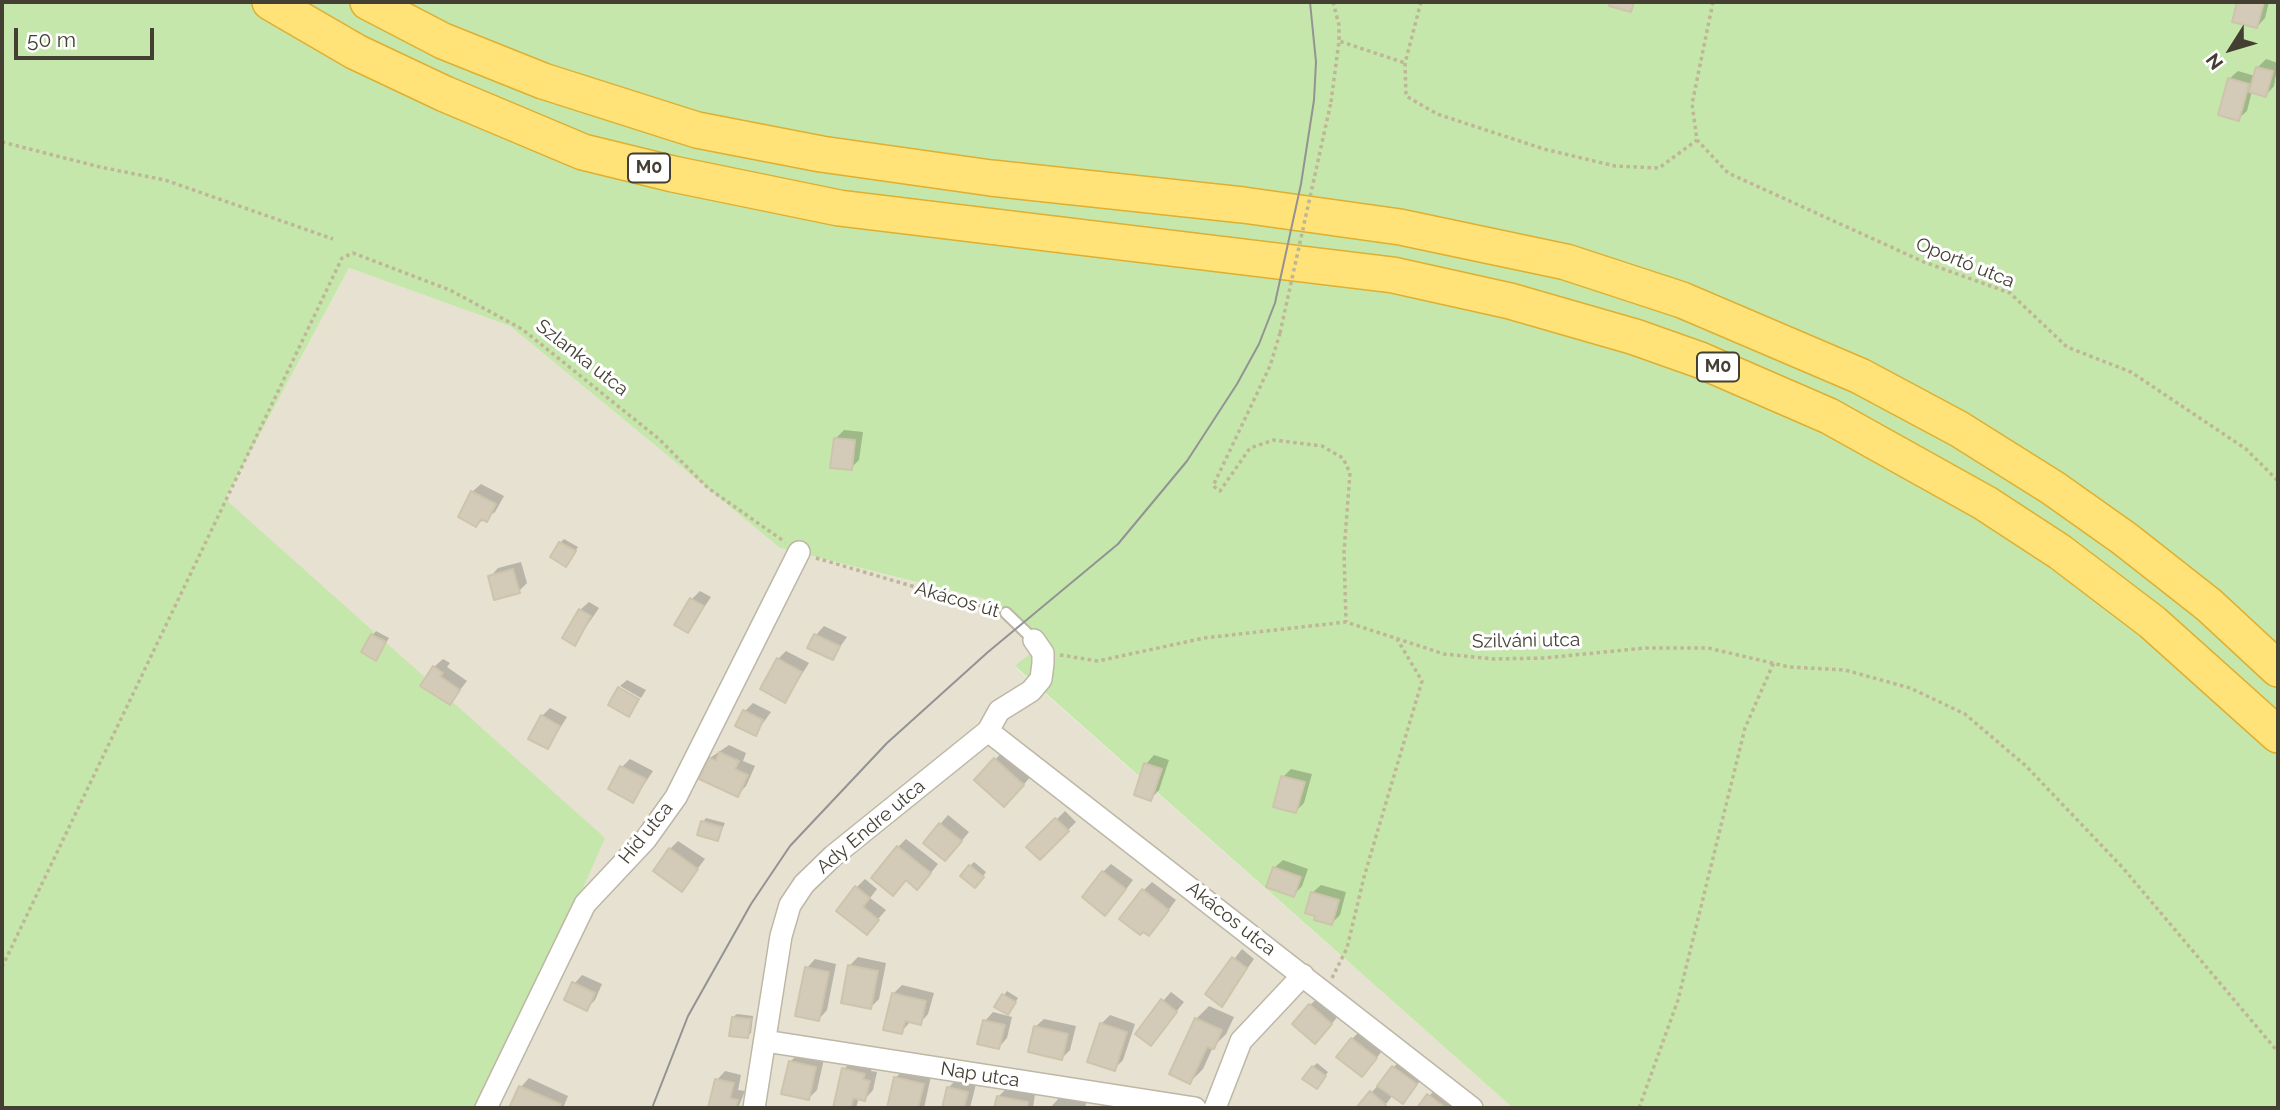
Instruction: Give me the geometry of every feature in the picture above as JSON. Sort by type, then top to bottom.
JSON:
[{"type":"highway","name":"M0","points":[[270,2],[356,52],[444,94],[583,152],[673,174],[839,208],[1393,275],[1510,301],[1635,337],[1700,360],[1829,416],[1985,503],[2060,552],[2152,622],[2278,735]]},
{"type":"highway","name":"M0","points":[[368,2],[443,41],[542,81],[698,130],[798,150],[978,176],[1243,205],[1400,227],[1566,262],[1682,300],[1860,376],[1959,429],[2053,488],[2125,539],[2209,605],[2278,669]]},
{"type":"street","name":"Híd utca","points":[[486,1108],[585,904],[646,839],[676,797],[799,552]]},
{"type":"street","points":[[988,731],[999,711],[1031,691],[1041,679],[1038,647]]},
{"type":"street","name":"Akácos utca","points":[[988,731],[1472,1108]]},
{"type":"street","name":"Ady Endre utca","points":[[754,1108],[781,936],[790,905],[804,884],[833,856],[988,731]]},
{"type":"street","points":[[1215,1108],[1241,1041],[1303,975]]},
{"type":"street","name":"Nap utca","points":[[765,1041],[1195,1108]]},
{"type":"lane","name":"Akácos út","points":[[1006,613],[1038,647]]},
{"type":"path","points":[[1333,2],[1339,25],[1339,41],[1331,103],[1280,333],[1270,366],[1213,486],[1220,491],[1250,447],[1274,440],[1322,446],[1343,458],[1350,473],[1344,552],[1346,622]]},
{"type":"path","points":[[1421,2],[1405,63],[1406,96],[1437,114],[1545,149],[1615,166],[1659,168],[1697,140],[1692,104],[1713,2]]},
{"type":"path","points":[[1339,41],[1405,63]]},
{"type":"path","name":"Oportó utca","points":[[1697,140],[1728,173],[1924,262],[2010,293],[2067,347],[2131,372],[2246,449],[2278,481]]},
{"type":"path","points":[[2,142],[165,180],[333,239]]},
{"type":"path","name":"Szlanka utca","points":[[2,967],[342,258],[353,253],[450,290],[523,329],[659,439],[708,488],[799,552]]},
{"type":"path","name":"Akácos út","points":[[799,552],[1006,613]]},
{"type":"path","name":"Szilváni utca","points":[[1038,647],[1098,661],[1204,638],[1346,622],[1444,654],[1494,659],[1544,658],[1645,648],[1709,648],[1790,667],[1845,670],[1910,688],[1965,714],[2025,766],[2123,868],[2278,1052]]},
{"type":"path","points":[[1325,992],[1347,948],[1364,877],[1422,681],[1397,639]]},
{"type":"path","points":[[1639,1108],[1678,1000],[1745,728],[1774,662]]},
{"type":"shaded area","points":[[349,268],[510,326],[780,548],[992,601],[1034,640],[1033,651],[1015,667],[1513,1108],[486,1108],[225,499]]},
{"type":"green space","points":[[2,2],[2278,2],[2278,1108],[1513,1108],[1015,666],[1033,651],[1034,640],[993,601],[780,548],[510,326],[349,268],[225,499],[605,838],[486,1108],[2,1108]]},
{"type":"building","points":[[1610,2],[1634,2],[1631,12],[1609,6]]},
{"type":"building","points":[[2237,2],[2264,2],[2257,28],[2232,22]]},
{"type":"building","points":[[2256,67],[2273,71],[2266,97],[2249,92]]},
{"type":"building","points":[[2228,78],[2249,84],[2239,121],[2218,115]]},
{"type":"building","points":[[834,438],[855,440],[852,470],[830,468]]},
{"type":"building","points":[[471,491],[496,504],[487,522],[481,519],[476,527],[458,517]]},
{"type":"building","points":[[559,542],[576,551],[566,567],[550,557]]},
{"type":"building","points":[[513,569],[520,593],[494,600],[488,576]]},
{"type":"building","points":[[690,598],[704,606],[688,633],[674,625]]},
{"type":"building","points":[[579,609],[591,616],[575,646],[562,638]]},
{"type":"building","points":[[371,634],[386,642],[376,661],[361,652]]},
{"type":"building","points":[[814,634],[840,646],[833,660],[807,648]]},
{"type":"building","points":[[777,658],[802,672],[785,703],[760,689]]},
{"type":"building","points":[[433,666],[443,673],[440,676],[460,690],[450,705],[420,686]]},
{"type":"building","points":[[618,687],[639,699],[629,717],[608,705]]},
{"type":"building","points":[[743,710],[763,720],[756,736],[735,726]]},
{"type":"building","points":[[541,715],[560,726],[548,749],[528,739]]},
{"type":"building","points":[[719,752],[739,761],[735,769],[748,775],[738,797],[699,779],[709,757],[716,761]]},
{"type":"building","points":[[994,758],[1024,785],[1004,807],[974,780]]},
{"type":"building","points":[[1144,763],[1162,769],[1151,801],[1134,795]]},
{"type":"building","points":[[620,766],[646,779],[633,803],[608,789]]},
{"type":"building","points":[[1281,776],[1305,782],[1296,813],[1273,807]]},
{"type":"building","points":[[1055,818],[1069,831],[1040,860],[1026,847]]},
{"type":"building","points":[[701,821],[722,827],[718,841],[697,835]]},
{"type":"building","points":[[939,823],[962,841],[945,861],[923,843]]},
{"type":"building","points":[[897,846],[931,873],[917,890],[906,880],[893,896],[871,878]]},
{"type":"building","points":[[669,848],[698,869],[682,892],[653,871]]},
{"type":"building","points":[[969,865],[984,877],[975,888],[960,876]]},
{"type":"building","points":[[1273,867],[1301,877],[1294,897],[1266,887]]},
{"type":"building","points":[[1102,871],[1126,889],[1105,916],[1082,897]]},
{"type":"building","points":[[855,886],[870,898],[863,907],[879,920],[867,935],[836,911]]},
{"type":"building","points":[[1142,889],[1169,910],[1149,936],[1143,932],[1140,935],[1119,919]]},
{"type":"building","points":[[1311,892],[1339,900],[1332,925],[1314,920],[1315,916],[1305,913]]},
{"type":"building","points":[[1232,957],[1247,968],[1222,1007],[1205,994]]},
{"type":"building","points":[[848,965],[878,971],[871,1009],[841,1003]]},
{"type":"building","points":[[805,967],[829,972],[819,1021],[795,1016]]},
{"type":"building","points":[[572,982],[595,993],[587,1011],[564,1000]]},
{"type":"building","points":[[892,993],[926,1001],[921,1025],[905,1021],[902,1034],[883,1030]]},
{"type":"building","points":[[1002,994],[1016,1002],[1008,1015],[994,1007]]},
{"type":"building","points":[[1161,999],[1177,1012],[1151,1046],[1135,1034]]},
{"type":"building","points":[[1309,1004],[1332,1024],[1315,1044],[1292,1024]]},
{"type":"building","points":[[732,1017],[751,1019],[748,1038],[729,1036]]},
{"type":"building","points":[[1195,1018],[1222,1030],[1214,1049],[1207,1047],[1190,1084],[1169,1074]]},
{"type":"building","points":[[983,1020],[1005,1025],[999,1049],[977,1044]]},
{"type":"building","points":[[1100,1023],[1127,1032],[1115,1071],[1087,1062]]},
{"type":"building","points":[[1034,1026],[1068,1034],[1062,1060],[1028,1052]]},
{"type":"building","points":[[1351,1038],[1377,1058],[1362,1077],[1336,1057]]},
{"type":"building","points":[[789,1061],[816,1067],[809,1100],[781,1094]]},
{"type":"building","points":[[1312,1066],[1326,1076],[1317,1089],[1302,1079]]},
{"type":"building","points":[[1392,1066],[1417,1084],[1403,1104],[1377,1086]]},
{"type":"building","points":[[842,1068],[865,1074],[863,1079],[870,1081],[865,1101],[853,1098],[851,1108],[833,1108]]},
{"type":"building","points":[[894,1077],[924,1084],[918,1108],[887,1108]]},
{"type":"building","points":[[715,1079],[734,1083],[730,1098],[738,1100],[736,1108],[708,1108]]},
{"type":"building","points":[[519,1086],[561,1104],[559,1108],[509,1108]]},
{"type":"building","points":[[947,1087],[968,1092],[964,1108],[942,1108]]},
{"type":"building","points":[[1370,1091],[1386,1105],[1383,1108],[1356,1108]]},
{"type":"building","points":[[1427,1094],[1446,1108],[1417,1108]]},
{"type":"building","points":[[997,1096],[1028,1102],[1027,1108],[994,1108]]},
{"type":"tram line","points":[[652,1108],[688,1016],[751,904],[790,846],[887,743],[988,652],[1118,544],[1187,461],[1237,384],[1259,344],[1275,303],[1301,184],[1314,100],[1316,62],[1310,2]]}]
